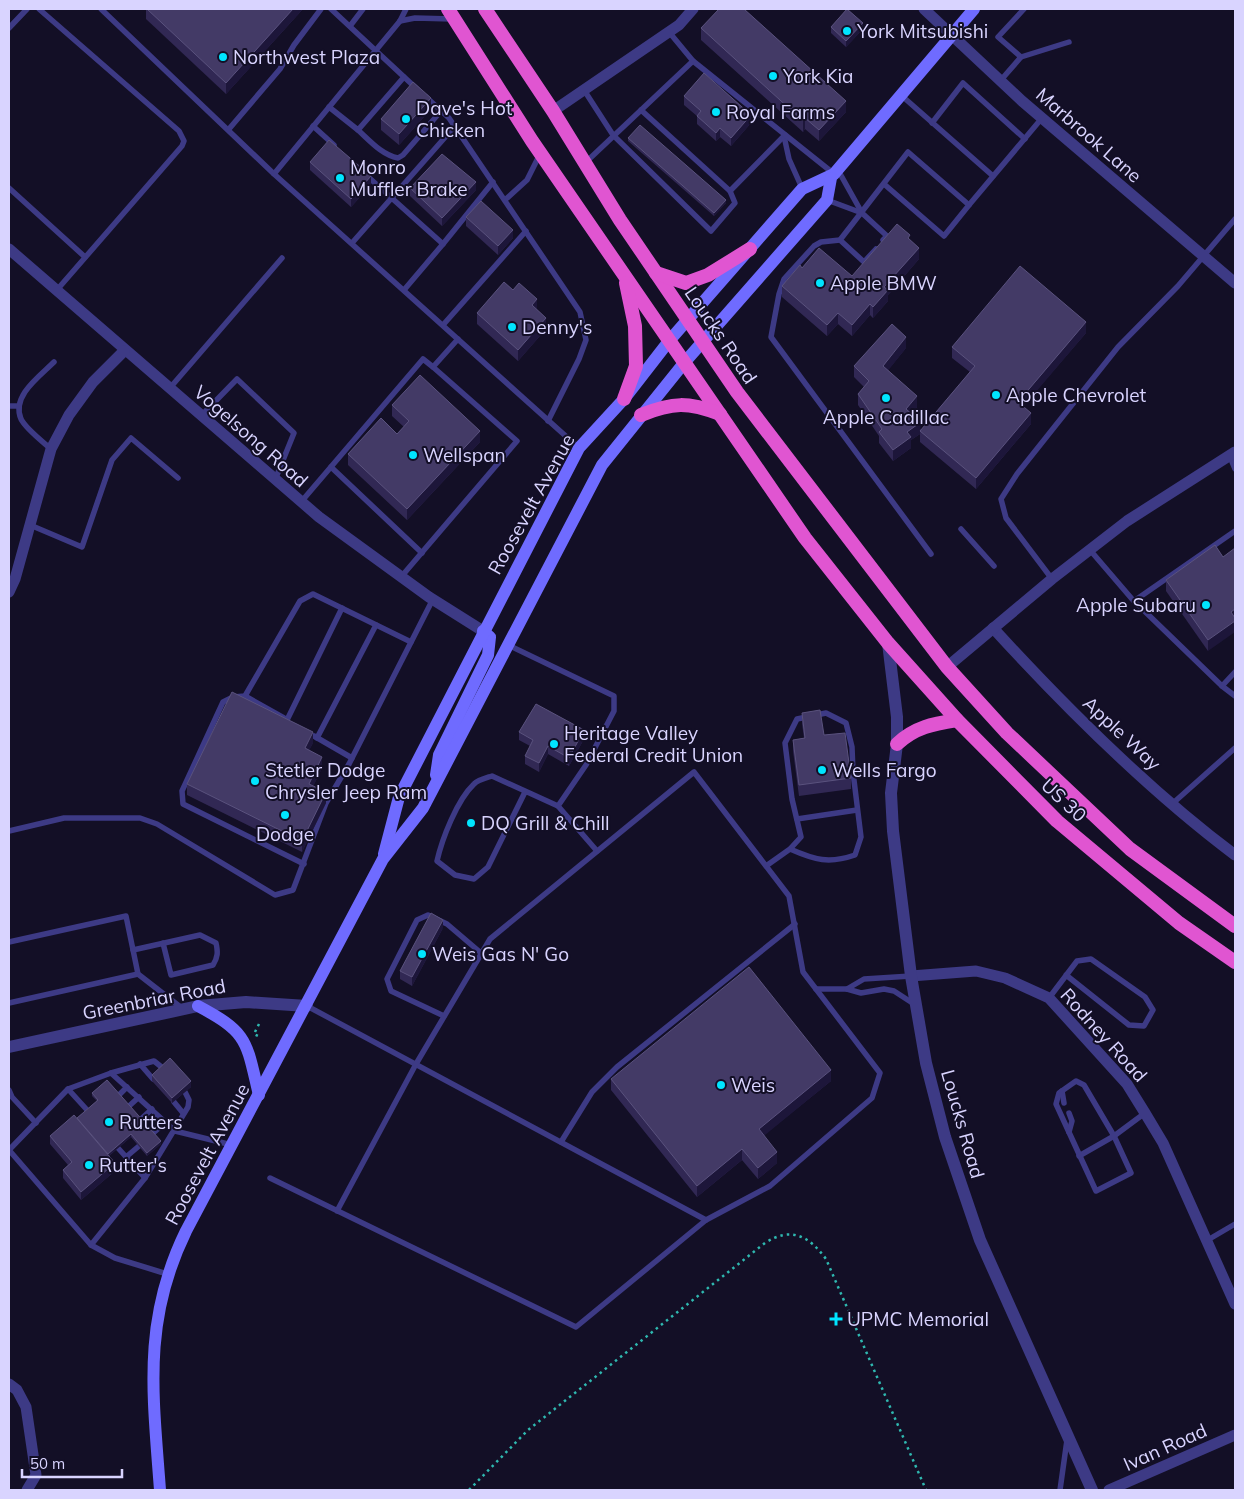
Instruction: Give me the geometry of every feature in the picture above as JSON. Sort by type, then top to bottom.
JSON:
[{"type":"highway","name":"Loucks Road","points":[[485,9],[553,111],[656,274],[737,392],[947,667]]},
{"type":"highway","name":"US 30","points":[[451,14],[540,154],[805,538],[888,643],[957,720],[1057,821],[1179,923],[1235,962]]},
{"type":"highway","points":[[656,274],[686,283],[708,275],[750,249]]},
{"type":"highway","points":[[624,399],[636,366],[635,326],[625,277]]},
{"type":"highway","points":[[641,415],[662,407],[683,404],[698,406],[720,414]]},
{"type":"highway","name":"US 30","points":[[947,667],[1008,733],[1130,849],[1235,926]]},
{"type":"highway","points":[[897,744],[908,734],[927,725],[957,720]]},
{"type":"main road","name":"Roosevelt Avenue","points":[[383,859],[400,797],[483,631],[579,448],[624,399],[669,342],[802,189],[834,174],[974,9]]},
{"type":"main road","points":[[827,200],[834,174]]},
{"type":"main road","name":"Roosevelt Avenue","points":[[160,1490],[154,1398],[154,1348],[160,1303],[167,1274],[186,1231],[307,1006],[383,859],[422,808],[589,486],[602,465],[684,363],[827,200]]},
{"type":"main road","points":[[434,785],[439,755],[488,655],[490,637],[483,631]]},
{"type":"main road","points":[[198,1006],[227,1022],[243,1038],[259,1095]]},
{"type":"street","points":[[553,111],[679,25],[693,9]]},
{"type":"street","name":"Marbrook Lane","points":[[924,9],[1042,118],[1235,282]]},
{"type":"street","name":"Vogelsong Road","points":[[9,250],[301,502],[401,577],[483,631]]},
{"type":"street","points":[[9,592],[15,579],[51,449],[69,415],[93,382],[124,351]]},
{"type":"street","points":[[947,667],[1052,579],[1127,521],[1233,454]]},
{"type":"street","name":"Apple Way","points":[[993,628],[1084,723],[1172,804],[1235,855]]},
{"type":"street","name":"Loucks Road","points":[[888,643],[897,717],[897,744],[892,793],[893,831],[910,976],[926,1064],[945,1137],[980,1240],[1092,1490]]},
{"type":"street","name":"Rodney Road","points":[[910,976],[976,971],[1005,978],[1049,998],[1127,1084],[1145,1113],[1163,1143],[1235,1304]]},
{"type":"street","name":"Greenbriar Road","points":[[9,1047],[198,1006],[246,1002],[307,1006]]},
{"type":"street","points":[[9,1384],[17,1390],[26,1407],[36,1475],[27,1490]]},
{"type":"street","name":"Ivan Road","points":[[1109,1490],[1235,1435]]},
{"type":"lane","points":[[9,28],[27,9]]},
{"type":"lane","points":[[39,9],[179,131],[184,141],[182,146],[56,291]]},
{"type":"lane","points":[[101,9],[229,129],[274,174],[579,448]]},
{"type":"lane","points":[[229,129],[280,69],[294,45],[321,9]]},
{"type":"lane","points":[[331,9],[441,111],[454,126],[506,199],[580,312],[586,340],[579,359],[548,421]]},
{"type":"lane","points":[[350,26],[363,9]]},
{"type":"lane","points":[[274,174],[400,21],[406,9]]},
{"type":"lane","points":[[1021,57],[998,37],[1024,9]]},
{"type":"lane","points":[[400,21],[451,14]]},
{"type":"lane","points":[[669,32],[693,61],[834,174],[862,213],[887,236],[864,262],[840,240]]},
{"type":"lane","points":[[1001,80],[1021,57],[1069,42]]},
{"type":"lane","points":[[585,163],[693,61]]},
{"type":"lane","points":[[358,130],[404,77]]},
{"type":"lane","points":[[932,122],[963,83],[1025,139]]},
{"type":"lane","points":[[584,90],[613,135],[711,231],[735,203],[730,192],[641,110]]},
{"type":"lane","points":[[902,96],[993,176]]},
{"type":"lane","points":[[329,107],[381,151],[391,157],[398,158],[441,111]]},
{"type":"lane","points":[[884,184],[944,236],[1042,118]]},
{"type":"lane","points":[[313,126],[342,152]]},
{"type":"lane","points":[[352,243],[454,126]]},
{"type":"lane","points":[[785,136],[789,159],[802,189]]},
{"type":"lane","points":[[730,192],[785,136]]},
{"type":"lane","points":[[931,554],[771,338],[779,294],[784,279],[814,246],[821,242],[840,240],[908,152],[969,205]]},
{"type":"lane","points":[[506,199],[527,180],[540,154]]},
{"type":"lane","points":[[363,172],[442,244]]},
{"type":"lane","points":[[404,290],[493,182]]},
{"type":"lane","points":[[9,188],[85,257]]},
{"type":"lane","points":[[827,200],[862,213]]},
{"type":"lane","points":[[1052,579],[1006,518],[1001,499],[1017,474],[1118,347],[1178,286],[1235,219]]},
{"type":"lane","points":[[442,325],[526,231]]},
{"type":"lane","points":[[169,389],[282,258]]},
{"type":"lane","points":[[433,367],[458,339]]},
{"type":"lane","points":[[301,502],[423,359],[517,442],[401,577]]},
{"type":"lane","points":[[51,449],[21,420],[18,406],[29,386],[54,362]]},
{"type":"lane","points":[[201,416],[237,379],[294,432],[275,480]]},
{"type":"lane","points":[[9,406],[18,406]]},
{"type":"lane","points":[[30,525],[82,547],[112,460],[131,438],[178,478]]},
{"type":"lane","points":[[1233,454],[1235,469]]},
{"type":"lane","points":[[331,467],[422,553]]},
{"type":"lane","points":[[961,529],[994,566]]},
{"type":"lane","points":[[1134,601],[1235,531]]},
{"type":"lane","points":[[1090,550],[1134,601],[1222,686],[1235,696]]},
{"type":"lane","points":[[245,696],[300,602],[313,594],[411,642]]},
{"type":"lane","points":[[9,831],[64,818],[140,818],[157,824],[274,895],[293,890],[326,803],[352,758],[433,599]]},
{"type":"lane","points":[[287,720],[342,608]]},
{"type":"lane","points":[[317,738],[376,625]]},
{"type":"lane","points":[[507,644],[614,696],[614,711],[606,727],[586,765],[558,806]]},
{"type":"lane","points":[[1222,686],[1235,672]]},
{"type":"lane","points":[[294,724],[245,696],[233,697],[222,702],[182,791],[183,804],[304,864]]},
{"type":"lane","points":[[766,866],[790,850],[801,838],[785,743],[797,719],[826,713],[846,723],[852,747],[860,837],[854,854],[838,861],[813,859],[790,850]]},
{"type":"lane","points":[[310,734],[352,758]]},
{"type":"lane","points":[[1172,804],[1235,748]]},
{"type":"lane","points":[[270,1178],[337,1211],[576,1327],[706,1220],[770,1186],[872,1098],[880,1073],[803,972],[789,896],[694,772],[490,939],[416,1064],[337,1211]]},
{"type":"lane","points":[[525,792],[488,867],[474,879],[454,875],[437,861],[441,841],[456,810],[474,783],[492,776],[558,806],[597,851]]},
{"type":"lane","points":[[797,819],[857,810]]},
{"type":"lane","points":[[444,1016],[391,991],[386,979],[417,920],[428,915],[447,924],[481,953]]},
{"type":"lane","points":[[9,942],[126,916],[138,974],[183,1009]]},
{"type":"lane","points":[[561,1142],[592,1092],[617,1067],[795,924]]},
{"type":"lane","points":[[133,950],[163,943],[200,935],[216,943],[217,960],[213,965],[171,975],[163,943]]},
{"type":"lane","points":[[1049,998],[1066,975],[1077,961],[1091,959],[1145,997],[1153,1010],[1144,1026],[1130,1025],[1066,975]]},
{"type":"lane","points":[[9,1003],[138,974]]},
{"type":"lane","points":[[847,989],[864,979],[910,976]]},
{"type":"lane","points":[[816,989],[847,989],[861,993],[884,989],[894,991],[916,1005]]},
{"type":"lane","points":[[307,1006],[706,1220]]},
{"type":"lane","points":[[164,1069],[154,1061],[111,1073],[68,1089],[9,1150],[91,1245],[115,1258],[167,1274]]},
{"type":"lane","points":[[140,1064],[153,1079]]},
{"type":"lane","points":[[111,1073],[175,1130],[232,1146]]},
{"type":"lane","points":[[1076,1081],[1084,1085],[1114,1136],[1131,1173],[1096,1191],[1056,1104],[1056,1099],[1062,1091],[1076,1081]]},
{"type":"lane","points":[[118,1096],[127,1087]]},
{"type":"lane","points":[[68,1089],[88,1111]]},
{"type":"lane","points":[[9,1090],[12,1098],[36,1123]]},
{"type":"lane","points":[[1062,1091],[1064,1103]]},
{"type":"lane","points":[[91,1245],[145,1178],[175,1130],[189,1100],[185,1092]]},
{"type":"lane","points":[[128,1107],[139,1098]]},
{"type":"lane","points":[[174,1102],[184,1113]]},
{"type":"lane","points":[[140,1120],[152,1109]]},
{"type":"lane","points":[[1079,1156],[1114,1136],[1145,1113]]},
{"type":"lane","points":[[1068,1114],[1072,1121],[1069,1132]]},
{"type":"lane","points":[[152,1134],[166,1122]]},
{"type":"lane","points":[[126,1156],[139,1146]]},
{"type":"lane","points":[[118,1148],[145,1178]]},
{"type":"lane","points":[[1206,1241],[1235,1224]]},
{"type":"lane","points":[[1060,1490],[1068,1436]]},
{"type":"path","points":[[259,1024],[254,1034],[260,1037]]},
{"type":"path","points":[[469,1490],[528,1430],[765,1243],[785,1234],[793,1234],[805,1239],[826,1260],[879,1378],[926,1490]]},
{"type":"building","name":"Northwest Plaza","points":[[147,9],[293,9],[226,83]]},
{"type":"building","name":"York Kia","points":[[719,9],[744,9],[846,101],[819,130],[805,118],[803,121],[701,28]]},
{"type":"building","name":"York Mitsubishi","points":[[847,9],[863,23],[846,41],[831,27]]},
{"type":"building","name":"Royal Farms","points":[[704,73],[751,115],[731,138],[720,128],[716,133],[697,116],[701,111],[684,96]]},
{"type":"building","points":[[413,82],[431,98],[399,134],[381,119]]},
{"type":"building","points":[[640,125],[726,200],[714,213],[628,138]]},
{"type":"building","name":"Monro Muffler Brake","points":[[329,140],[371,176],[351,199],[310,162]]},
{"type":"building","points":[[442,154],[476,182],[442,218],[410,188]]},
{"type":"building","points":[[481,201],[513,230],[498,246],[466,217]]},
{"type":"building","name":"Apple BMW","points":[[897,224],[910,235],[908,238],[919,248],[884,287],[888,290],[873,307],[870,304],[852,325],[838,313],[827,325],[782,286],[800,265],[802,268],[819,248],[852,276]]},
{"type":"building","name":"Apple Chevrolet","points":[[1020,266],[1086,322],[1018,402],[1031,413],[976,478],[920,431],[975,366],[952,347]]},
{"type":"building","name":"Denny's","points":[[504,282],[513,290],[519,283],[537,299],[532,305],[546,318],[518,350],[477,313]]},
{"type":"building","name":"Apple Cadillac","points":[[892,324],[906,337],[883,366],[917,396],[906,409],[921,422],[907,432],[911,437],[893,450],[879,432],[882,429],[858,394],[869,381],[854,366]]},
{"type":"building","name":"Wellspan","points":[[420,375],[480,431],[407,509],[348,454],[381,418],[397,434],[409,421],[392,405]]},
{"type":"building","name":"Apple Subaru","points":[[1215,545],[1223,557],[1235,548],[1235,609],[1231,612],[1235,621],[1208,640],[1166,580]]},
{"type":"building","name":"Stetler Dodge Chrysler Jeep Ram","points":[[232,692],[313,732],[305,748],[322,757],[309,784],[326,792],[302,841],[187,784]]},
{"type":"building","name":"Heritage Valley Federal Credit Union","points":[[536,704],[584,730],[569,758],[548,746],[539,763],[525,756],[533,740],[519,732]]},
{"type":"building","name":"Wells Fargo","points":[[820,710],[824,735],[845,733],[851,778],[799,785],[793,740],[805,738],[802,713]]},
{"type":"building","name":"Weis Gas N' Go","points":[[431,913],[443,920],[412,977],[400,971]]},
{"type":"building","name":"Weis","points":[[749,967],[831,1070],[759,1129],[777,1152],[758,1168],[742,1149],[697,1186],[611,1079]]},
{"type":"building","points":[[170,1058],[191,1081],[172,1098],[152,1075]]},
{"type":"building","name":"Rutters","points":[[107,1080],[161,1141],[147,1153],[131,1134],[108,1154],[77,1118],[98,1100],[92,1093]]},
{"type":"building","name":"Rutter's","points":[[74,1115],[115,1163],[81,1192],[63,1170],[72,1162],[50,1136]]},
{"type":"place","name":"York Mitsubishi","points":[[847,31]]},
{"type":"place","name":"Northwest Plaza","points":[[223,57]]},
{"type":"place","name":"York Kia","points":[[773,76]]},
{"type":"place","name":"Royal Farms","points":[[716,112]]},
{"type":"place","name":"Dave's Hot Chicken","points":[[406,119]]},
{"type":"place","name":"Monro Muffler Brake","points":[[340,178]]},
{"type":"place","name":"Apple BMW","points":[[820,283]]},
{"type":"place","name":"Denny's","points":[[512,327]]},
{"type":"place","name":"Apple Chevrolet","points":[[996,395]]},
{"type":"place","name":"Apple Cadillac","points":[[886,398]]},
{"type":"place","name":"Wellspan","points":[[413,455]]},
{"type":"place","name":"Apple Subaru","points":[[1206,605]]},
{"type":"place","name":"Heritage Valley Federal Credit Union","points":[[554,744]]},
{"type":"place","name":"Wells Fargo","points":[[822,770]]},
{"type":"place","name":"Stetler Dodge Chrysler Jeep Ram","points":[[255,781]]},
{"type":"place","name":"Dodge","points":[[285,815]]},
{"type":"place","name":"DQ Grill & Chill","points":[[471,823]]},
{"type":"place","name":"Weis Gas N' Go","points":[[422,954]]},
{"type":"place","name":"Weis","points":[[721,1085]]},
{"type":"place","name":"Rutters","points":[[109,1122]]},
{"type":"place","name":"Rutter's","points":[[89,1165]]},
{"type":"place","name":"UPMC Memorial","points":[[836,1319]]}]
